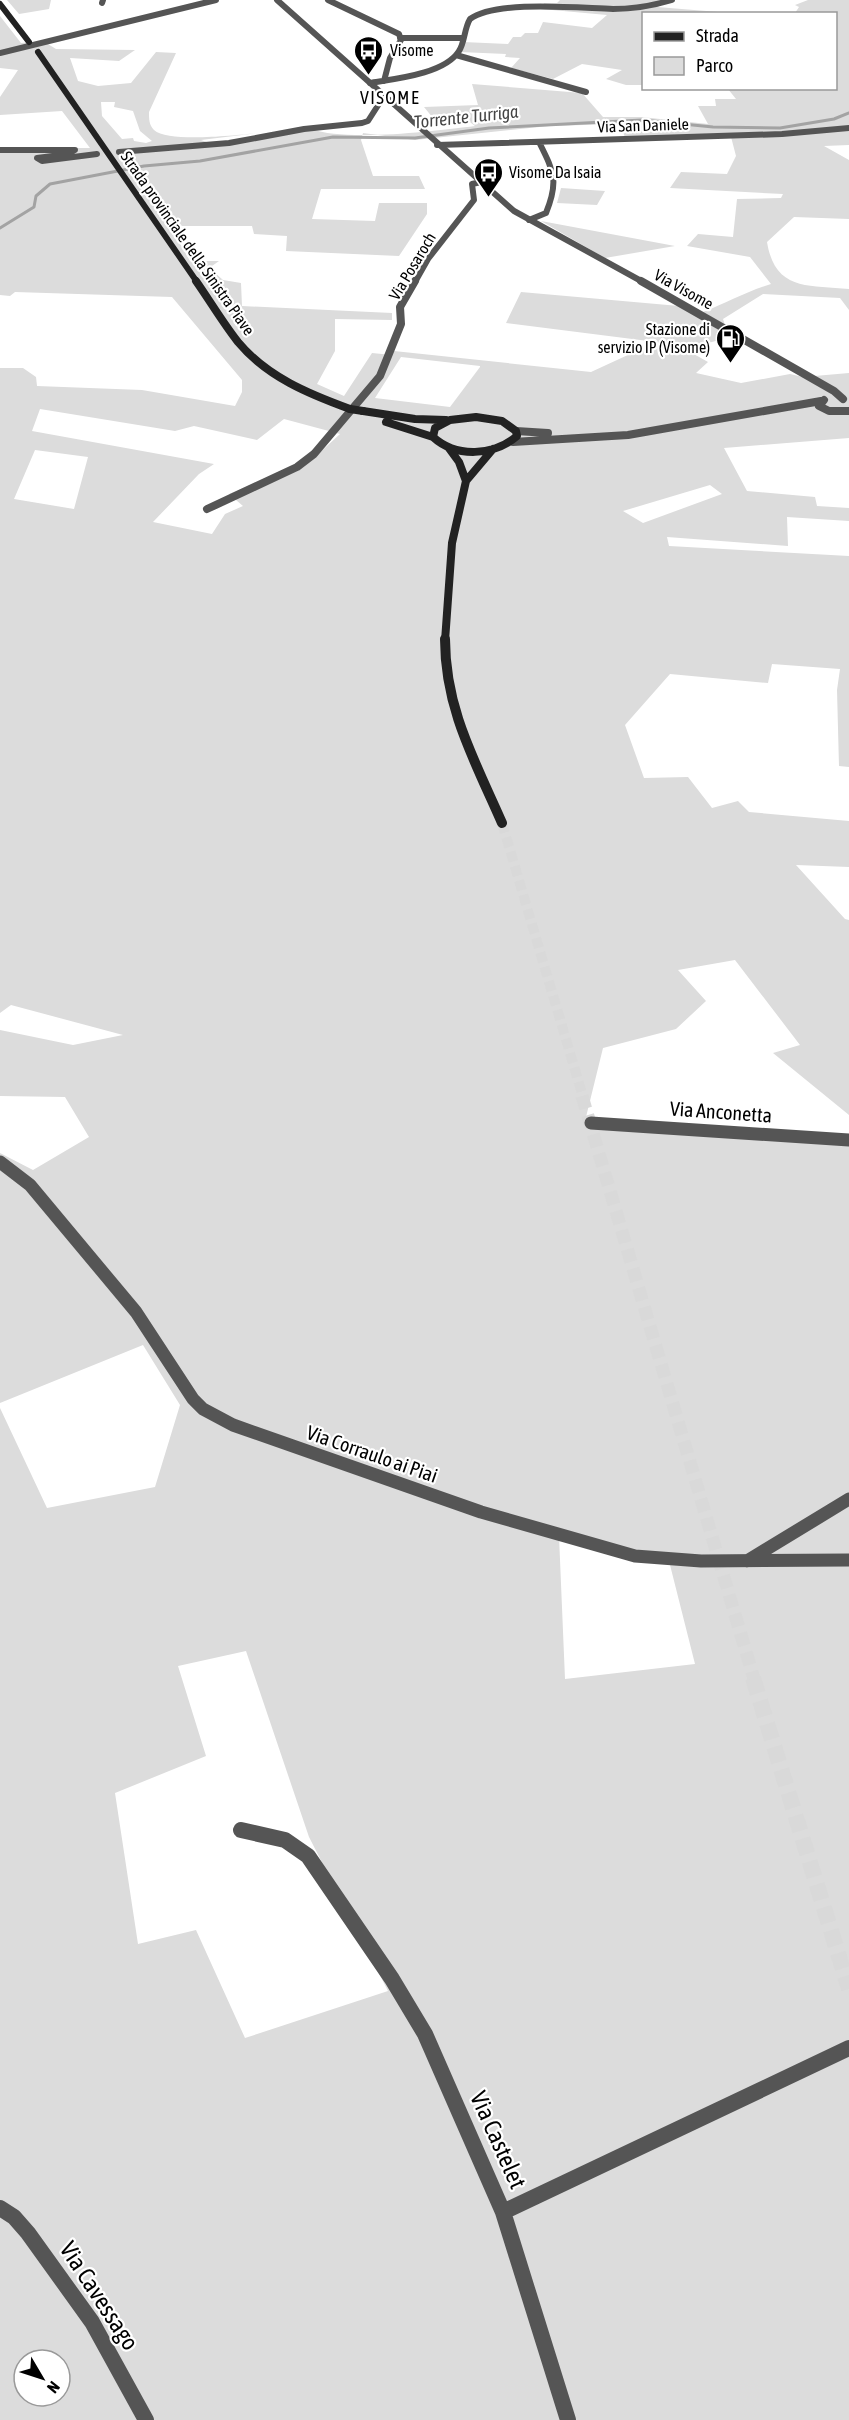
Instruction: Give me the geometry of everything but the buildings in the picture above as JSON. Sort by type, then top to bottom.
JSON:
[{"type":"main road","points":[[0,3],[29,42]]},
{"type":"main road","name":"Strada provinciale della Sinistra Piave","points":[[38,52],[108,157],[249,355],[287,384],[355,409]]},
{"type":"main road","points":[[355,409],[415,419],[490,418],[502,421],[516,431],[517,436],[513,442],[493,449],[469,451],[448,447]]},
{"type":"main road","points":[[355,409],[433,436],[448,447],[459,462],[466,481]]},
{"type":"main road","points":[[433,436],[435,428],[450,420]]},
{"type":"main road","points":[[493,449],[466,481],[452,543],[445,613],[445,664],[455,716],[502,823]]},
{"type":"street","points":[[0,53],[215,0]]},
{"type":"street","points":[[119,152],[229,143],[304,129],[368,122],[384,96],[277,0]]},
{"type":"street","points":[[327,0],[399,34],[400,38]]},
{"type":"street","points":[[370,83],[422,73],[456,55],[465,25],[481,8],[526,3],[648,8],[672,0]]},
{"type":"street","points":[[400,38],[462,37]]},
{"type":"street","points":[[384,81],[390,58],[400,38]]},
{"type":"street","points":[[456,55],[586,92]]},
{"type":"street","name":"Via Visome","points":[[384,96],[514,211],[685,305],[846,400]]},
{"type":"street","name":"Via San Daniele","points":[[435,143],[782,134],[849,128]]},
{"type":"street","points":[[529,220],[546,213],[557,187],[553,168],[539,142]]},
{"type":"street","points":[[0,150],[75,150],[68,154],[37,158],[42,161],[97,154]]},
{"type":"street","name":"Via Posaroch","points":[[355,409],[380,376],[401,324],[400,307],[429,259],[474,200],[472,184],[481,182]]},
{"type":"street","points":[[823,385],[827,393],[823,404]]},
{"type":"street","points":[[513,442],[654,431],[846,400]]},
{"type":"street","points":[[823,404],[848,411]]},
{"type":"street","points":[[207,509],[278,477],[307,460],[355,409]]},
{"type":"street","points":[[516,431],[594,437]]},
{"type":"street","name":"Via Anconetta","points":[[591,1123],[849,1140]]},
{"type":"street","name":"Via Corraulo ai Piai","points":[[0,1162],[30,1185],[136,1312],[193,1399],[203,1409],[251,1433],[570,1539],[635,1556],[665,1560],[849,1560]]},
{"type":"street","points":[[746,1561],[849,1499]]},
{"type":"street","name":"Via Castelet","points":[[241,1830],[284,1838],[298,1845],[308,1856],[392,1979],[425,2034],[503,2212],[849,2048]]},
{"type":"street","name":"Via Cavessago","points":[[0,2208],[14,2217],[28,2233],[92,2322],[146,2420]]},
{"type":"street","points":[[503,2212],[568,2420]]},
{"type":"green space","points":[[7,0],[51,0],[49,9],[19,14]]},
{"type":"green space","points":[[560,0],[673,0],[657,7],[719,12],[642,12],[642,85],[626,85],[606,79],[622,70],[582,64],[553,79],[511,68],[520,58],[505,57],[506,54],[460,52],[463,42],[508,44],[513,37],[521,37],[525,33],[538,33],[543,22],[592,28],[607,15],[541,9],[544,3],[557,3]]},
{"type":"green space","points":[[808,0],[849,0],[849,145],[824,146],[849,160],[849,219],[794,217],[767,242],[771,258],[777,269],[786,277],[807,285],[849,289],[849,310],[840,298],[763,294],[723,319],[725,325],[703,312],[771,284],[750,257],[687,246],[698,234],[733,237],[737,199],[781,198],[783,194],[670,188],[681,172],[727,174],[736,156],[730,133],[625,137],[619,124],[549,126],[415,140],[376,135],[475,126],[462,116],[433,118],[424,107],[478,105],[472,84],[582,93],[603,117],[641,117],[708,124],[698,106],[716,106],[715,99],[736,99],[729,90],[837,90],[837,12],[796,12],[799,7],[795,5]]},
{"type":"green space","points":[[0,16],[21,43],[43,41],[56,49],[135,50],[119,61],[70,58],[78,81],[98,86],[131,83],[156,52],[176,53],[149,112],[151,126],[162,134],[203,137],[258,133],[201,140],[212,144],[311,129],[327,133],[362,135],[361,140],[373,176],[419,176],[425,189],[321,189],[312,219],[375,221],[379,203],[427,203],[427,214],[399,256],[286,251],[287,236],[254,234],[252,226],[170,226],[190,261],[219,261],[212,266],[213,271],[223,280],[241,283],[242,306],[392,313],[392,320],[335,319],[335,351],[317,384],[344,396],[372,353],[392,355],[394,351],[591,372],[656,342],[506,323],[521,292],[679,306],[731,337],[685,349],[708,362],[696,373],[741,383],[790,374],[803,377],[849,373],[849,438],[724,448],[747,491],[815,497],[817,506],[849,508],[849,521],[787,517],[788,546],[667,537],[669,546],[849,556],[849,767],[839,766],[837,690],[840,669],[772,664],[768,683],[670,674],[625,725],[644,778],[688,777],[712,808],[738,801],[749,812],[849,821],[849,867],[796,865],[845,919],[849,920],[849,1115],[773,1053],[800,1045],[735,960],[678,970],[706,1001],[676,1029],[603,1048],[586,1117],[849,1135],[849,2420],[0,2420],[0,1408],[47,1508],[155,1487],[180,1405],[143,1345],[0,1403],[0,1153],[33,1170],[89,1137],[65,1097],[0,1096],[0,1030],[73,1045],[123,1035],[11,1005],[0,1013],[0,368],[23,368],[36,377],[37,386],[142,390],[235,406],[242,392],[242,380],[172,297],[15,292],[10,296],[0,295],[0,148],[90,148],[62,111],[0,115],[0,97],[18,70],[0,68]],"holes":[[[101,102],[115,102],[114,107],[133,111],[140,131],[152,141],[146,143],[134,141],[133,138],[122,139],[102,116]],[[401,357],[480,366],[450,407],[375,398]],[[40,409],[175,431],[194,426],[257,440],[284,419],[340,434],[315,457],[229,494],[243,506],[225,514],[212,534],[153,522],[199,474],[214,464],[32,431]],[[35,450],[88,457],[74,509],[14,499]],[[710,485],[722,494],[643,523],[623,511]],[[559,1536],[668,1557],[695,1664],[565,1679]],[[246,1651],[309,1837],[388,1991],[245,2038],[196,1930],[138,1944],[115,1793],[206,1756],[178,1666]]]},
{"type":"green space","points":[[561,188],[605,191],[597,205],[557,203]]},
{"type":"green space","points":[[541,221],[675,246],[605,258]]},
{"type":"waterway","name":"Torrente Turriga","points":[[0,228],[34,207],[36,196],[50,184],[144,166],[200,161],[333,137],[415,138],[489,128],[642,120],[713,127],[780,128],[834,119],[849,113]]},
{"type":"tunnel","points":[[97,154],[119,152]]},
{"type":"tunnel","points":[[502,823],[583,1097]]},
{"type":"tunnel","points":[[582,1096],[754,1679]]},
{"type":"tunnel","points":[[753,1678],[849,1989]]},
{"type":"place","name":"Visome","points":[[369,76]]},
{"type":"place","name":"Visome Da Isaia","points":[[488,198]]},
{"type":"place","name":"Stazione di servizio IP (Visome)","points":[[731,364]]},
{"type":"district","name":"VISOME","points":[[390,98]]}]
